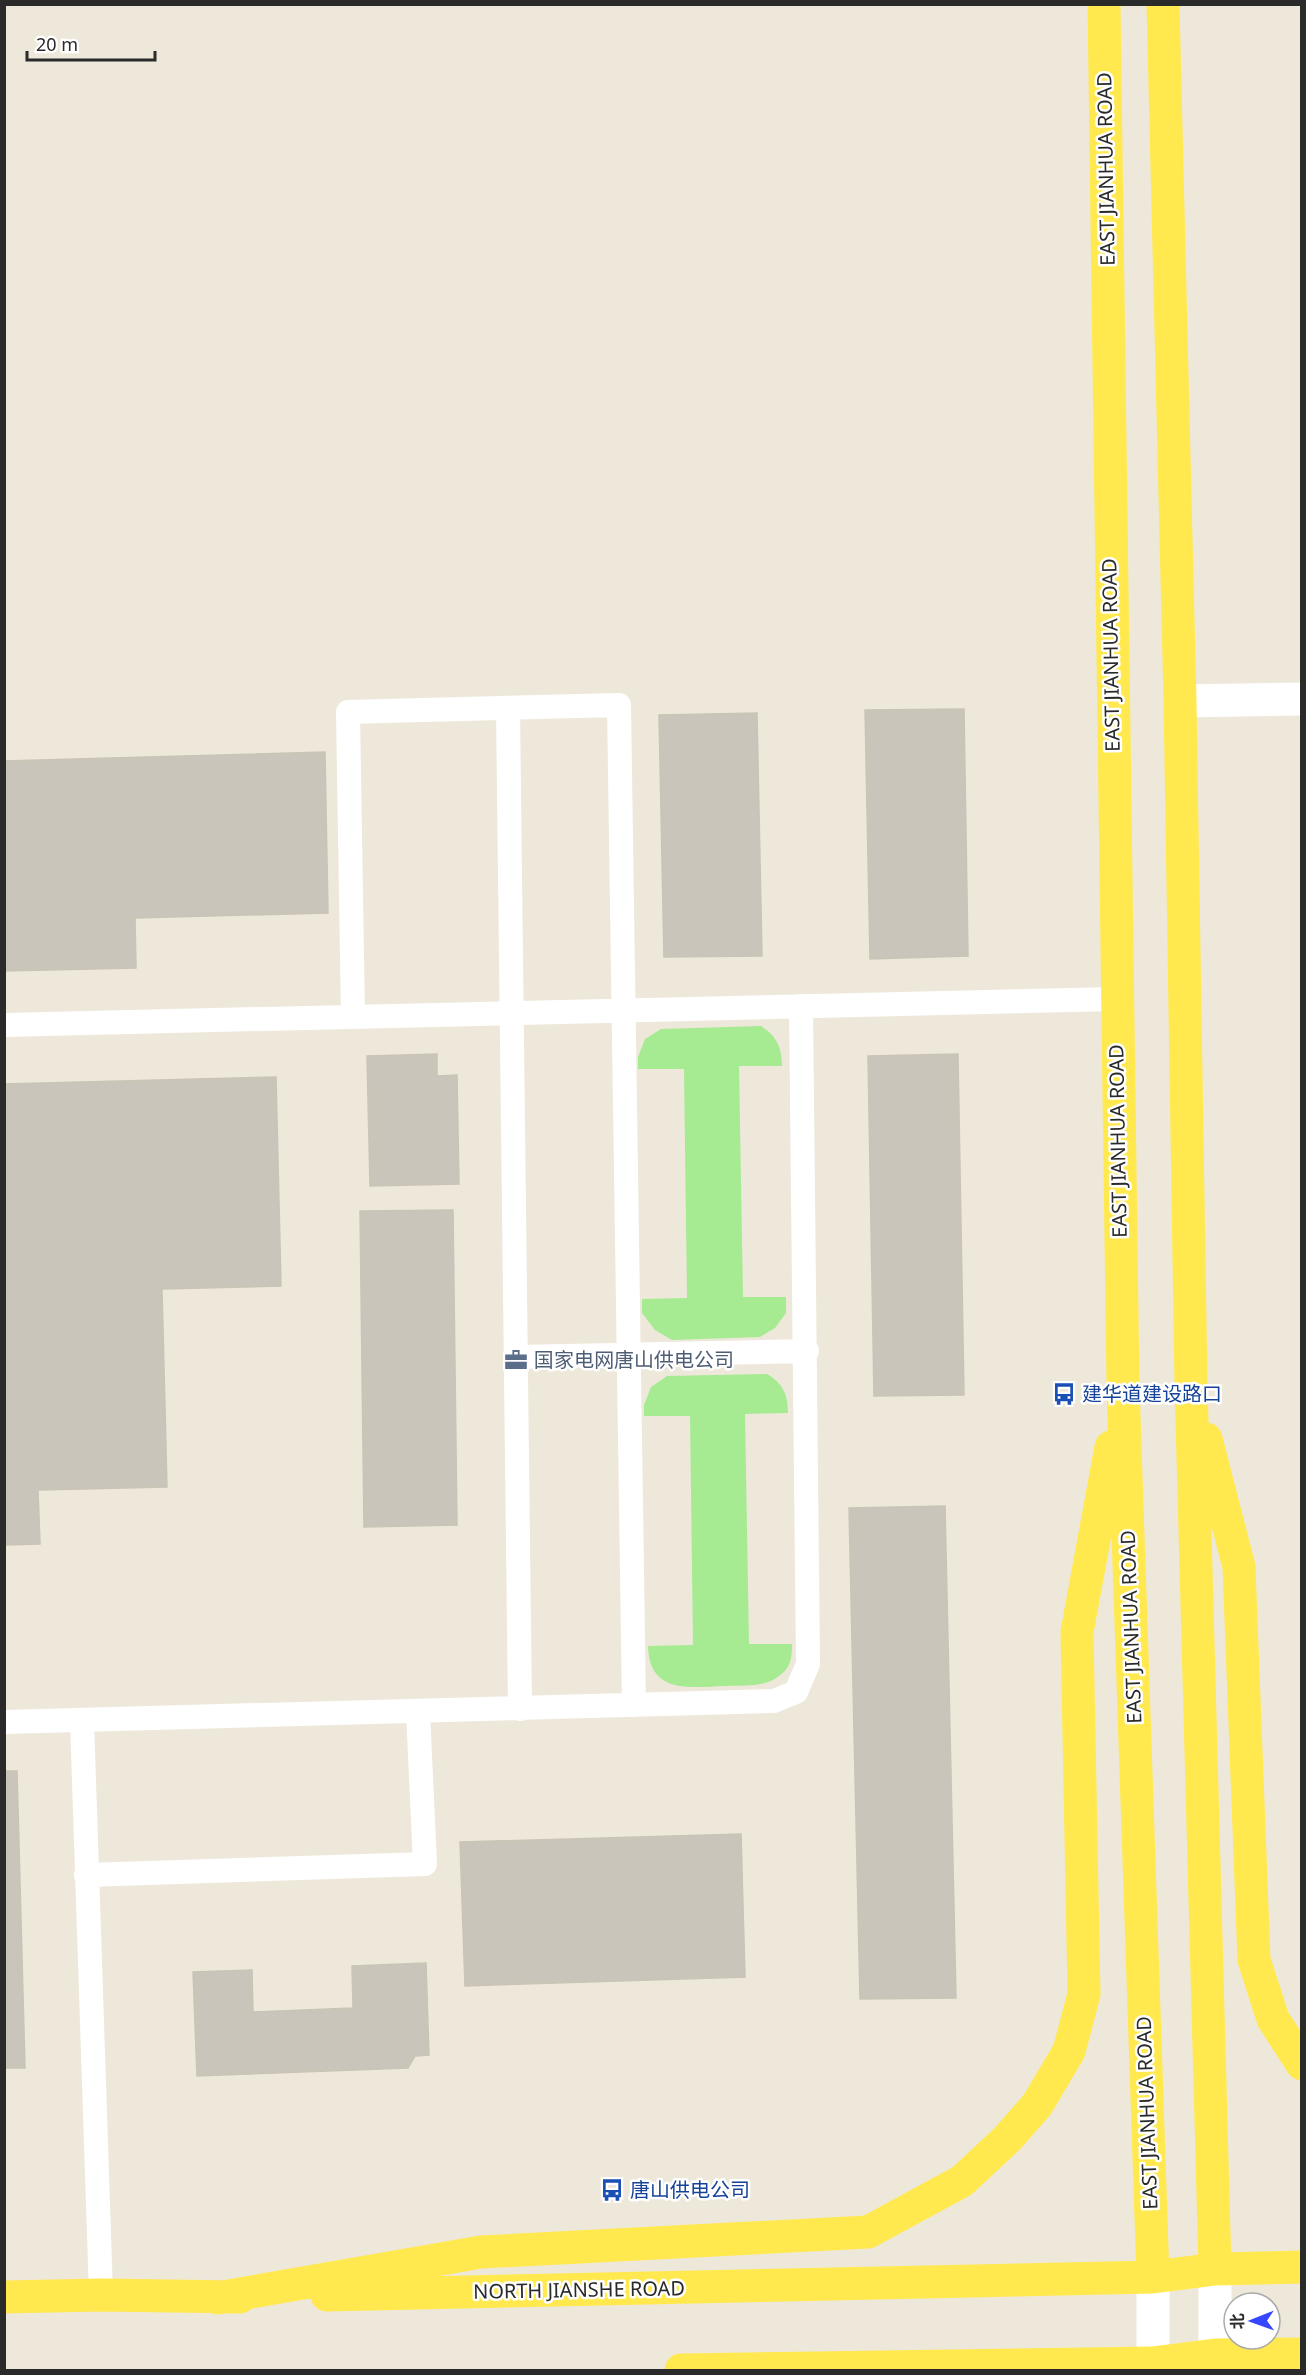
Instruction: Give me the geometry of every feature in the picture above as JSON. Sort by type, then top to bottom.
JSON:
[{"type":"main road","name":"EAST JIANHUA ROAD","points":[[1104,4],[1123,1386],[1153,2277]]},
{"type":"main road","points":[[1163,4],[1180,701],[1191,1384],[1215,2269],[1215,2363]]},
{"type":"main road","points":[[1180,701],[1302,699]]},
{"type":"main road","points":[[1191,1384],[1239,1567],[1254,1960],[1273,2019],[1302,2064]]},
{"type":"main road","points":[[217,2298],[481,2252],[868,2232],[962,2181],[1007,2139],[1037,2105],[1069,2051],[1084,1994],[1077,1632],[1123,1386]]},
{"type":"main road","name":"NORTH JIANSHE ROAD","points":[[4,2297],[101,2295],[217,2298],[1153,2277],[1215,2269],[1302,2267]]},
{"type":"main road","points":[[1153,2277],[1153,2367]]},
{"type":"main road","points":[[681,2370],[1153,2367],[1302,2354]]},
{"type":"lane","points":[[353,1017],[348,712],[619,705],[634,1706]]},
{"type":"lane","points":[[508,708],[520,1708]]},
{"type":"lane","points":[[4,1025],[1116,999]]},
{"type":"lane","points":[[4,1722],[774,1701],[796,1692],[808,1664],[807,1351],[801,1006]]},
{"type":"lane","points":[[516,1357],[807,1351]]},
{"type":"lane","points":[[86,1875],[425,1864],[418,1711]]},
{"type":"lane","points":[[82,1720],[101,2295]]},
{"type":"green space","points":[[761,1026],[778,1043],[782,1066],[739,1066],[743,1297],[786,1297],[786,1313],[775,1328],[760,1337],[672,1340],[655,1330],[642,1313],[642,1299],[687,1298],[684,1069],[638,1069],[638,1057],[645,1039],[661,1029]]},
{"type":"green space","points":[[767,1374],[784,1390],[788,1413],[745,1414],[749,1644],[792,1644],[790,1662],[779,1676],[760,1684],[699,1687],[674,1685],[656,1673],[650,1662],[648,1646],[693,1645],[690,1416],[644,1416],[644,1405],[651,1387],[667,1376]]},
{"type":"building","points":[[964,709],[968,956],[870,959],[865,710]]},
{"type":"building","points":[[757,713],[762,956],[664,957],[659,715]]},
{"type":"building","points":[[325,752],[328,913],[135,918],[136,968],[4,971],[4,761]]},
{"type":"building","points":[[437,1054],[437,1076],[457,1075],[459,1184],[370,1186],[367,1056]]},
{"type":"building","points":[[958,1054],[964,1395],[874,1396],[868,1056]]},
{"type":"building","points":[[276,1077],[281,1286],[162,1289],[167,1487],[38,1490],[40,1544],[4,1545],[4,1084]]},
{"type":"building","points":[[453,1210],[457,1525],[364,1527],[360,1211]]},
{"type":"building","points":[[945,1506],[956,1998],[860,1999],[849,1508]]},
{"type":"building","points":[[4,1771],[17,1771],[25,2068],[4,2068]]},
{"type":"building","points":[[741,1834],[745,1977],[465,1986],[460,1842]]},
{"type":"building","points":[[426,1963],[429,2055],[415,2056],[408,2068],[197,2076],[193,1972],[252,1970],[253,2012],[353,2008],[352,1966]]},
{"type":"place","name":"国家电网唐山供电公司","points":[[516,1360]]},
{"type":"place","name":"建华道建设路口","points":[[1064,1394]]},
{"type":"place","name":"唐山供电公司","points":[[612,2190]]}]
